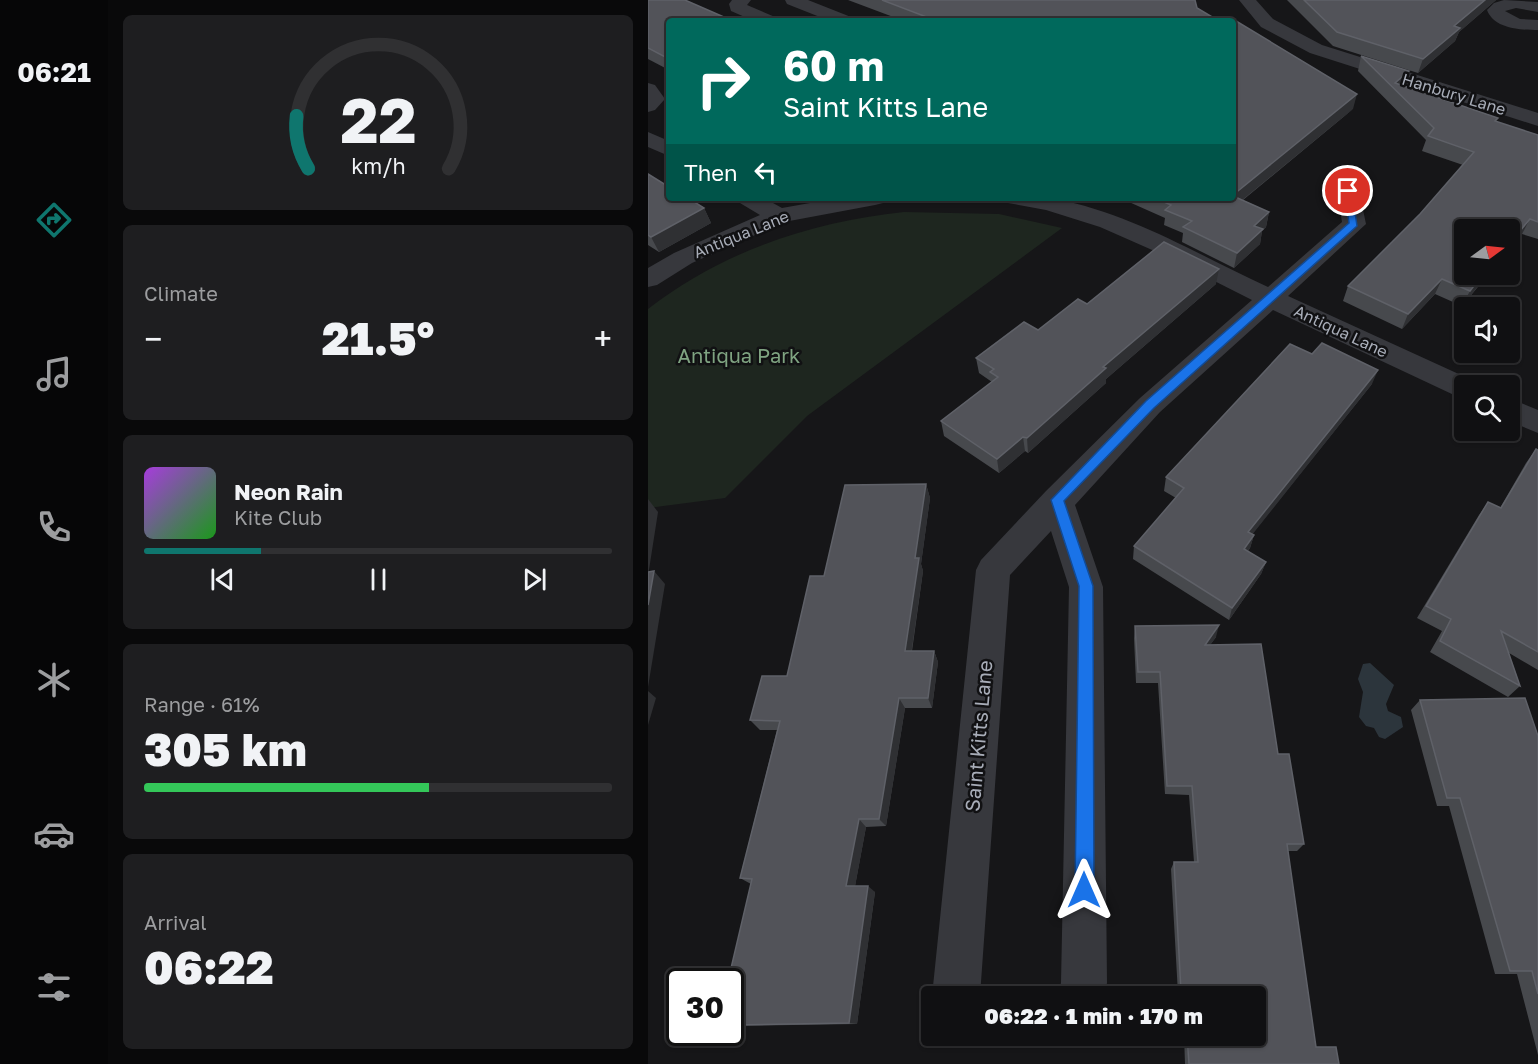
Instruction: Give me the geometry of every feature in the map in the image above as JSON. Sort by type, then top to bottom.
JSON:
[{"type":"street","points":[[743,0],[737,4],[737,7],[762,18]]},
{"type":"street","points":[[793,0],[838,18]]},
{"type":"street","name":"Hanbury Lane","points":[[1247,0],[1267,23],[1316,50],[1538,120]]},
{"type":"street","points":[[1538,7],[1509,3],[1496,10],[1497,14],[1507,21],[1526,26],[1538,25]]},
{"type":"street","points":[[648,89],[655,99],[648,106]]},
{"type":"street","points":[[648,138],[666,148]]},
{"type":"street","name":"Saint Kitts Lane","points":[[957,986],[993,570],[1057,500],[1150,405],[1354,224],[1348,191]]},
{"type":"street","points":[[753,201],[778,216]]},
{"type":"street","name":"Antiqua Lane","points":[[648,279],[683,258],[778,216],[859,201]]},
{"type":"street","name":"Antiqua Lane","points":[[1041,201],[1075,210],[1141,236],[1454,383]]},
{"type":"street","points":[[1520,414],[1538,422]]},
{"type":"street","points":[[1057,500],[1086,586],[1084,971],[1082,986]]},
{"type":"green space","name":"Antiqua Park","points":[[904,212],[999,214],[1062,228],[807,416],[725,498],[648,508],[648,309],[707,271],[769,242],[835,223]]},
{"type":"shaded area","points":[[1370,663],[1394,685],[1386,704],[1388,711],[1401,717],[1403,727],[1385,739],[1379,737],[1374,728],[1366,726],[1359,717],[1363,692],[1358,679],[1363,664]]},
{"type":"building","points":[[648,0],[685,0],[726,18],[666,18],[666,57],[648,48]]},
{"type":"building","points":[[882,0],[1195,0],[1197,8],[1214,18],[929,18]]},
{"type":"building","points":[[1304,0],[1485,0],[1454,26],[1460,28],[1423,59],[1337,32]]},
{"type":"building","points":[[1236,21],[1357,94],[1236,193]]},
{"type":"building","points":[[1361,56],[1409,71],[1395,83],[1498,118],[1495,121],[1538,135],[1538,222],[1530,219],[1520,231],[1520,219],[1454,219],[1454,284],[1442,279],[1408,314],[1348,286],[1420,214],[1474,152],[1428,136],[1434,128]]},
{"type":"building","points":[[648,174],[666,185],[666,201],[693,201],[704,208],[651,237],[648,235]]},
{"type":"building","points":[[1236,197],[1269,212],[1254,226],[1263,229],[1237,253],[1183,227],[1192,221],[1165,210],[1171,205],[1162,201],[1236,201]]},
{"type":"building","points":[[1164,242],[1219,269],[1103,367],[1106,368],[1027,438],[1023,437],[997,459],[941,421],[998,377],[990,372],[994,369],[976,358],[1024,322],[1038,330],[1078,299],[1087,304]]},
{"type":"building","points":[[1456,285],[1475,285],[1470,291]]},
{"type":"building","points":[[1322,343],[1378,370],[1248,532],[1254,535],[1244,549],[1266,562],[1232,608],[1134,546],[1184,488],[1166,477],[1290,344],[1312,354]]},
{"type":"building","points":[[1536,449],[1538,450],[1538,652],[1501,631],[1520,686],[1440,641],[1451,619],[1426,606],[1488,502],[1501,508]]},
{"type":"building","points":[[926,484],[915,558],[919,558],[905,651],[934,651],[928,698],[899,698],[879,819],[859,819],[846,886],[868,886],[849,1023],[744,1025],[744,968],[731,968],[752,879],[740,878],[780,721],[750,720],[762,676],[787,676],[810,576],[824,576],[845,485]]},
{"type":"building","points":[[654,571],[648,605],[648,572]]},
{"type":"building","points":[[1219,625],[1205,645],[1261,644],[1278,754],[1289,754],[1304,844],[1287,844],[1316,1047],[1336,1047],[1339,1064],[1189,1064],[1188,1046],[1266,1046],[1266,986],[1181,986],[1174,862],[1198,862],[1192,786],[1167,786],[1160,672],[1138,672],[1135,626]]},
{"type":"building","points":[[1525,698],[1538,736],[1538,994],[1532,971],[1510,971],[1460,798],[1447,798],[1420,700]]},
{"type":"route","points":[[1084,890],[1086,586],[1057,500],[1150,405],[1354,224],[1348,191]]}]
